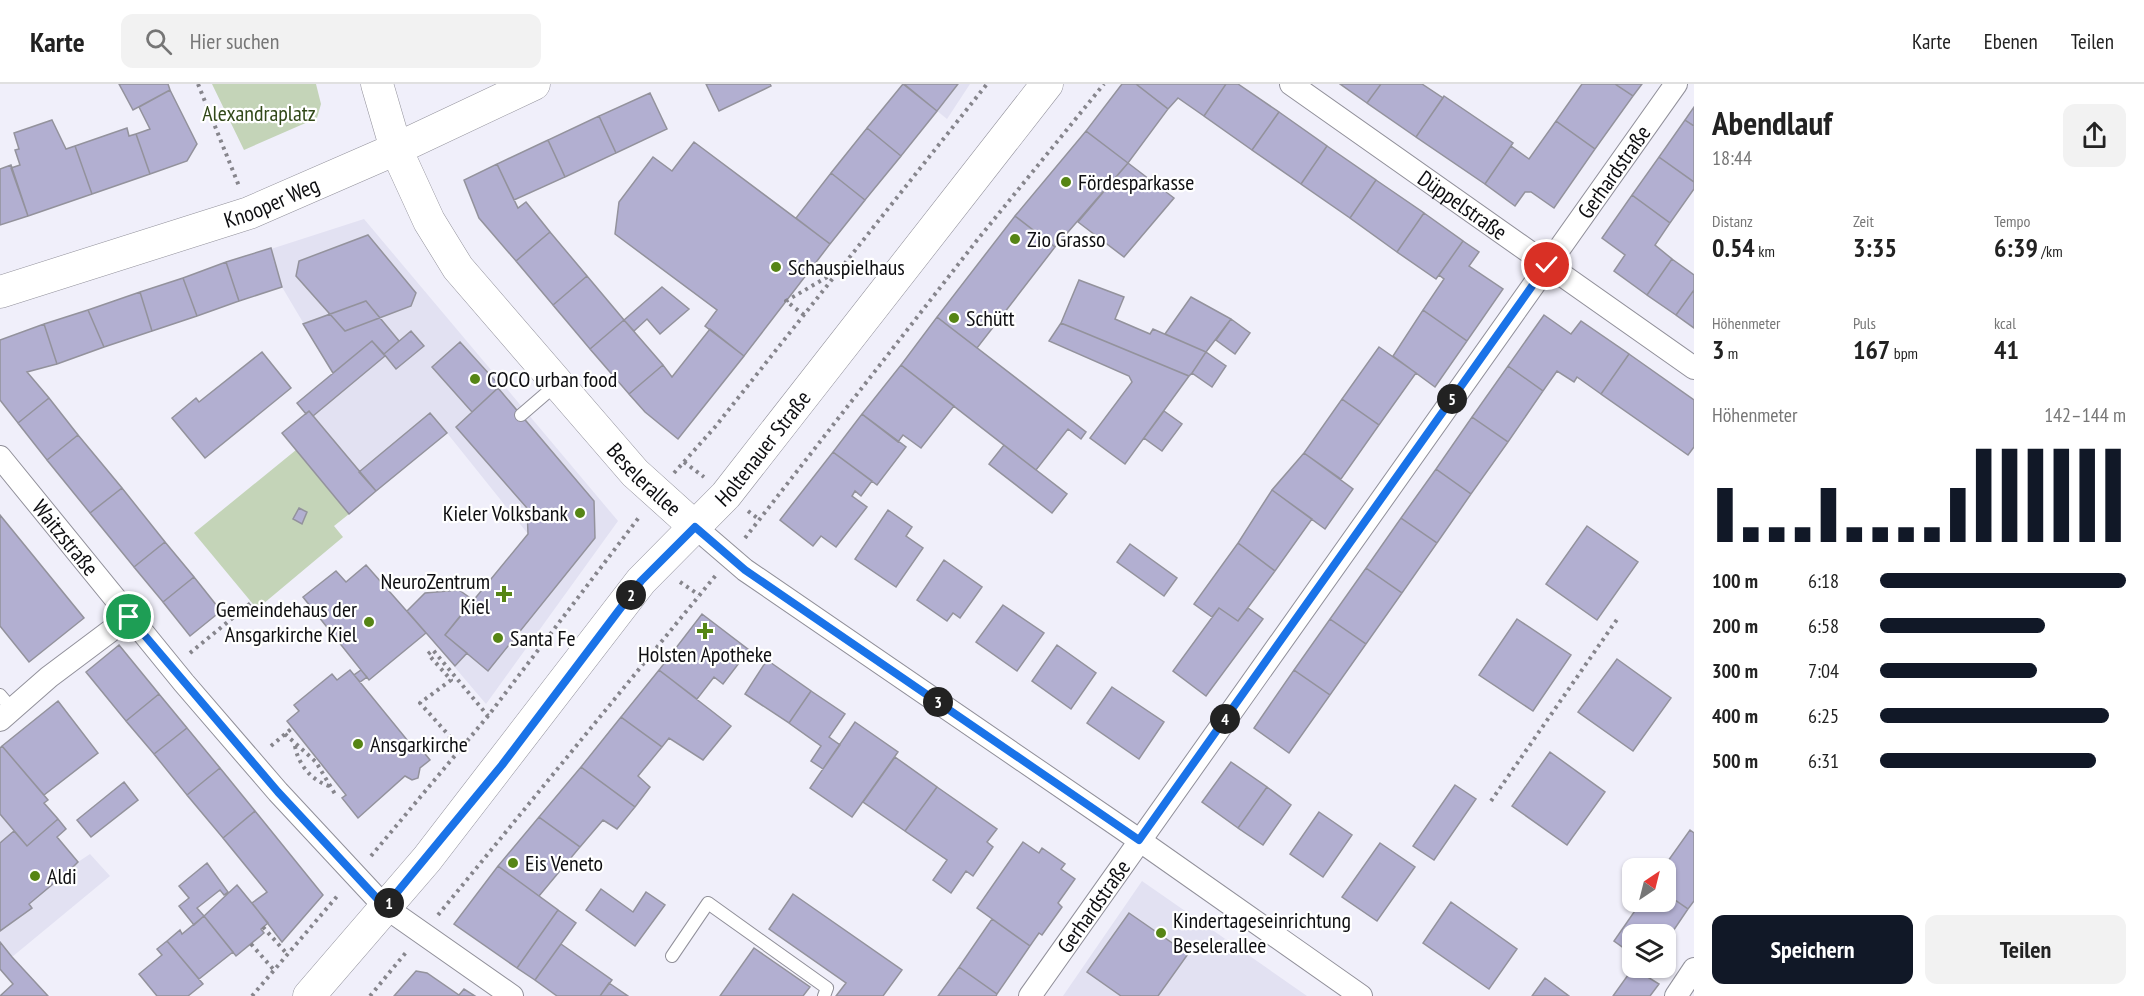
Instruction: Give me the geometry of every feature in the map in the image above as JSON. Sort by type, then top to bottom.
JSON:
[{"type":"main road","name":"Beselerallee","points":[[377,84],[396,149],[429,221],[458,268],[635,473],[695,527]]},
{"type":"main road","name":"Knooper Weg","points":[[0,292],[249,213],[396,149],[534,84]]},
{"type":"main road","name":"Holtenauer Straße","points":[[309,996],[502,765],[641,581],[726,495],[1047,84]]},
{"type":"street","name":"Düppelstraße","points":[[1291,84],[1694,368]]},
{"type":"street","name":"Gerhardstraße","points":[[1030,996],[1676,84]]},
{"type":"street","name":"Waitzstraße","points":[[0,457],[129,617],[278,792],[385,907],[512,996]]},
{"type":"street","name":"Beselerallee","points":[[695,527],[745,570],[1139,840],[1361,996]]},
{"type":"street","points":[[4,708],[129,617]]},
{"type":"street","points":[[1676,996],[1694,969]]},
{"type":"lane","points":[[521,415],[558,383]]},
{"type":"lane","points":[[672,956],[708,903],[827,988],[824,996]]},
{"type":"path","points":[[198,84],[249,213]]},
{"type":"path","points":[[684,462],[987,84]]},
{"type":"path","points":[[759,520],[978,239],[1104,84]]},
{"type":"path","points":[[804,315],[786,301],[838,271]]},
{"type":"path","points":[[252,996],[488,716],[621,544]]},
{"type":"path","points":[[370,996],[711,581]]},
{"type":"path","points":[[172,668],[252,602]]},
{"type":"path","points":[[1491,801],[1618,618]]},
{"type":"path","points":[[461,749],[420,703],[451,680],[428,654],[433,650],[488,716]]},
{"type":"path","points":[[275,742],[291,729]]},
{"type":"path","points":[[285,734],[316,762],[335,794]]},
{"type":"path","points":[[295,745],[297,755],[308,773],[320,783],[329,786]]},
{"type":"path","points":[[263,927],[288,955]]},
{"type":"path","points":[[251,944],[274,970]]},
{"type":"shaded area","points":[[904,84],[970,84],[947,119]]},
{"type":"shaded area","points":[[364,219],[618,521],[486,704],[407,611],[425,593],[459,590],[473,600],[528,534],[447,433],[349,514],[282,433],[305,414],[297,403],[333,373],[282,287],[271,249]]},
{"type":"shaded area","points":[[0,814],[27,845],[58,819],[66,829],[57,837],[78,862],[90,854],[110,876],[12,957],[0,942]]},
{"type":"shaded area","name":"Kindertageseinrichtung Beselerallee","points":[[1142,881],[1307,996],[1063,996]]},
{"type":"green space","name":"Alexandraplatz","points":[[212,84],[316,84],[321,104],[317,118],[244,150]]},
{"type":"green space","points":[[296,450],[349,514],[334,526],[343,537],[257,609],[194,533]]},
{"type":"building","points":[[119,84],[168,84],[170,90],[133,110]]},
{"type":"building","points":[[706,84],[770,84],[771,86],[719,111]]},
{"type":"building","points":[[903,84],[937,111],[901,156],[867,128]]},
{"type":"building","points":[[904,84],[958,84],[937,111]]},
{"type":"building","points":[[1122,84],[1136,84],[1168,109],[1128,163],[1086,131]]},
{"type":"building","points":[[1136,84],[1226,84],[1204,116],[1178,98],[1168,109]]},
{"type":"building","points":[[1226,84],[1238,84],[1279,112],[1252,150],[1204,116]]},
{"type":"building","points":[[1340,84],[1381,84],[1367,103]]},
{"type":"building","points":[[1381,84],[1422,84],[1443,98],[1416,137],[1367,103]]},
{"type":"building","points":[[1582,84],[1615,84],[1633,96],[1595,149],[1556,121]]},
{"type":"building","points":[[1615,84],[1642,84],[1633,96]]},
{"type":"building","points":[[170,90],[197,144],[187,161],[150,174],[136,134],[150,129],[139,107]]},
{"type":"building","points":[[650,93],[667,129],[616,153],[599,116]]},
{"type":"building","points":[[1444,96],[1513,143],[1485,184],[1416,137]]},
{"type":"building","points":[[1694,107],[1694,126],[1685,120]]},
{"type":"building","points":[[1279,112],[1327,146],[1301,184],[1252,150]]},
{"type":"building","points":[[599,116],[616,153],[565,177],[548,140]]},
{"type":"building","points":[[52,120],[66,149],[75,146],[92,194],[28,216],[11,168],[20,165],[15,150],[19,149],[14,133]]},
{"type":"building","points":[[1685,120],[1694,126],[1694,182],[1659,157]]},
{"type":"building","points":[[1556,121],[1595,149],[1554,208],[1531,192],[1525,192],[1515,206],[1485,184],[1511,146],[1529,159]]},
{"type":"building","points":[[127,128],[129,136],[136,134],[150,174],[92,194],[75,146]]},
{"type":"building","points":[[867,128],[901,156],[865,200],[831,173]]},
{"type":"building","points":[[1086,131],[1128,163],[1055,247],[1015,216]]},
{"type":"building","points":[[548,140],[565,177],[514,200],[497,164]]},
{"type":"building","points":[[694,142],[830,244],[744,356],[705,326],[717,310],[615,234],[619,202],[653,157],[672,171]]},
{"type":"building","points":[[1327,146],[1376,180],[1350,218],[1301,184]]},
{"type":"building","points":[[1659,157],[1694,182],[1694,189],[1670,223],[1632,195]]},
{"type":"building","points":[[1128,163],[1174,198],[1124,257],[1078,222]]},
{"type":"building","points":[[497,164],[518,208],[526,202],[550,232],[516,261],[479,218],[464,180]]},
{"type":"building","points":[[11,165],[28,216],[0,225],[0,169]]},
{"type":"building","points":[[831,173],[865,200],[830,244],[796,218]]},
{"type":"building","points":[[1376,180],[1424,213],[1397,252],[1350,218]]},
{"type":"building","points":[[1632,195],[1670,223],[1655,245],[1672,259],[1647,295],[1614,271],[1625,255],[1602,238]]},
{"type":"building","points":[[1424,213],[1463,241],[1436,279],[1397,252]]},
{"type":"building","points":[[1015,216],[1055,247],[977,348],[937,317]]},
{"type":"building","points":[[550,232],[587,276],[553,305],[516,261]]},
{"type":"building","points":[[368,235],[416,293],[411,306],[345,331],[296,276],[299,261]]},
{"type":"building","points":[[1463,241],[1479,252],[1469,266],[1503,289],[1467,341],[1423,310],[1444,279],[1439,275]]},
{"type":"building","points":[[271,248],[282,287],[239,301],[226,262]]},
{"type":"building","points":[[1672,259],[1694,275],[1694,290],[1676,315],[1647,295]]},
{"type":"building","points":[[226,262],[239,301],[197,316],[183,278]]},
{"type":"building","points":[[587,276],[624,320],[590,349],[553,305]]},
{"type":"building","points":[[183,278],[197,316],[152,331],[140,292]]},
{"type":"building","points":[[1079,280],[1124,297],[1115,319],[1150,334],[1153,329],[1206,352],[1192,373],[1189,376],[1061,323]]},
{"type":"building","points":[[662,287],[689,309],[660,334],[647,319],[634,331],[624,320]]},
{"type":"building","points":[[1694,290],[1694,328],[1676,315]]},
{"type":"building","points":[[140,292],[152,331],[104,347],[88,310]]},
{"type":"building","points":[[1191,297],[1231,319],[1206,352],[1165,334]]},
{"type":"building","points":[[366,301],[399,341],[384,354],[372,341],[333,373],[303,324]]},
{"type":"building","points":[[88,310],[104,347],[57,364],[44,324]]},
{"type":"building","points":[[1423,310],[1467,341],[1435,387],[1393,356]]},
{"type":"building","points":[[1544,315],[1571,334],[1581,321],[1629,354],[1601,394],[1577,377],[1574,382],[1557,371],[1543,391],[1508,366]]},
{"type":"building","points":[[937,317],[1086,432],[1081,439],[1068,429],[1036,470],[901,365]]},
{"type":"building","points":[[1231,319],[1250,333],[1235,354],[1216,340]]},
{"type":"building","points":[[624,320],[663,365],[629,394],[590,349]]},
{"type":"building","points":[[1061,323],[1189,376],[1125,464],[1090,438],[1132,382],[1129,376],[1049,341]]},
{"type":"building","points":[[44,324],[57,364],[27,372],[49,398],[18,423],[0,400],[0,340]]},
{"type":"building","points":[[710,329],[744,356],[678,439],[645,412],[629,394],[663,365],[672,377]]},
{"type":"building","points":[[411,331],[424,346],[396,369],[384,354]]},
{"type":"building","points":[[372,341],[385,356],[313,416],[309,411],[306,414],[297,403]]},
{"type":"building","points":[[460,342],[500,386],[472,412],[432,367]]},
{"type":"building","points":[[1379,347],[1416,373],[1379,425],[1342,399]]},
{"type":"building","points":[[262,352],[291,388],[205,458],[172,418],[196,398],[199,402]]},
{"type":"building","points":[[1206,352],[1226,366],[1212,387],[1192,373]]},
{"type":"building","points":[[1629,354],[1694,400],[1694,447],[1688,455],[1601,394]]},
{"type":"building","points":[[901,365],[954,406],[921,448],[903,435],[898,442],[862,414]]},
{"type":"building","points":[[1508,366],[1543,391],[1508,442],[1472,417]]},
{"type":"building","points":[[498,388],[594,501],[595,538],[488,671],[445,635],[528,534],[527,508],[456,427]]},
{"type":"building","points":[[49,398],[78,435],[47,460],[18,423]]},
{"type":"building","points":[[1342,399],[1379,425],[1341,479],[1304,453]]},
{"type":"building","points":[[309,411],[376,491],[349,514],[282,433]]},
{"type":"building","points":[[1164,411],[1182,424],[1162,451],[1144,438]]},
{"type":"building","points":[[430,413],[447,433],[376,491],[359,472]]},
{"type":"building","points":[[862,414],[906,447],[877,485],[833,452]]},
{"type":"building","points":[[1472,417],[1508,442],[1471,494],[1436,469]]},
{"type":"building","points":[[78,435],[122,488],[90,513],[47,460]]},
{"type":"building","points":[[1004,445],[1067,494],[1052,513],[989,464]]},
{"type":"building","points":[[833,452],[872,481],[861,496],[855,491],[852,496],[867,507],[836,547],[821,536],[813,546],[780,520]]},
{"type":"building","points":[[1304,453],[1353,489],[1325,529],[1272,490]]},
{"type":"building","points":[[1436,469],[1471,494],[1437,543],[1401,518]]},
{"type":"building","points":[[122,488],[165,542],[134,567],[90,513]]},
{"type":"building","points":[[1272,490],[1312,519],[1275,571],[1238,543]]},
{"type":"building","points":[[299,508],[307,512],[302,524],[293,519]]},
{"type":"building","points":[[888,510],[912,527],[906,536],[923,548],[896,587],[855,559]]},
{"type":"building","points":[[0,515],[84,618],[29,662],[0,626]]},
{"type":"building","points":[[1401,518],[1437,543],[1402,593],[1366,568]]},
{"type":"building","points":[[1587,526],[1638,562],[1597,620],[1546,584]]},
{"type":"building","points":[[165,542],[194,577],[163,602],[134,567]]},
{"type":"building","points":[[1238,543],[1275,571],[1238,621],[1219,608],[1212,617],[1194,604]]},
{"type":"building","points":[[1130,544],[1177,578],[1164,596],[1117,562]]},
{"type":"building","points":[[944,560],[982,587],[960,618],[953,613],[947,621],[917,600]]},
{"type":"building","name":"Gemeindehaus der Ansgarkirche Kiel","points":[[366,565],[426,633],[369,680],[303,597],[336,571],[346,582]]},
{"type":"building","points":[[1366,568],[1402,593],[1366,644],[1330,619]]},
{"type":"building","points":[[194,577],[221,611],[190,636],[163,602]]},
{"type":"building","points":[[459,590],[473,600],[445,635],[467,653],[455,666],[407,611],[425,593]]},
{"type":"building","points":[[1003,605],[1044,633],[1017,671],[976,642]]},
{"type":"building","points":[[1219,608],[1238,621],[1248,608],[1263,619],[1206,696],[1173,671]]},
{"type":"building","points":[[702,614],[749,650],[723,684],[714,677],[697,699],[659,670]]},
{"type":"building","points":[[1330,619],[1366,644],[1330,695],[1294,670]]},
{"type":"building","points":[[1517,619],[1571,655],[1533,711],[1479,675]]},
{"type":"building","points":[[119,645],[159,694],[126,721],[86,672]]},
{"type":"building","points":[[1057,645],[1096,673],[1071,709],[1032,681]]},
{"type":"building","points":[[1617,659],[1671,698],[1633,751],[1578,712]]},
{"type":"building","points":[[767,660],[811,691],[789,723],[745,694]]},
{"type":"building","name":"Ansgarkirche","points":[[350,670],[412,746],[416,743],[430,760],[420,768],[418,778],[412,780],[405,776],[358,818],[342,798],[346,795],[287,721],[299,711],[294,705],[332,674],[337,680]]},
{"type":"building","points":[[361,670],[367,677],[360,682],[354,675]]},
{"type":"building","points":[[659,670],[731,726],[703,760],[669,738],[662,747],[621,717]]},
{"type":"building","points":[[1294,670],[1330,695],[1289,753],[1254,728]]},
{"type":"building","points":[[1112,687],[1164,722],[1139,759],[1087,723]]},
{"type":"building","points":[[811,691],[845,714],[829,737],[840,745],[823,769],[811,761],[821,746],[789,723]]},
{"type":"building","points":[[159,694],[187,728],[154,754],[126,721]]},
{"type":"building","points":[[58,701],[98,753],[44,795],[2,746]]},
{"type":"building","points":[[621,717],[662,747],[638,776],[650,787],[635,807],[581,767]]},
{"type":"building","points":[[855,722],[898,752],[852,817],[810,788]]},
{"type":"building","points":[[187,728],[220,768],[187,795],[154,754]]},
{"type":"building","points":[[2,746],[48,800],[44,803],[58,819],[27,846],[0,814],[0,748]]},
{"type":"building","points":[[1550,752],[1605,792],[1567,845],[1512,806]]},
{"type":"building","points":[[895,757],[937,787],[905,831],[863,802]]},
{"type":"building","points":[[1231,762],[1267,787],[1238,828],[1202,802]]},
{"type":"building","points":[[581,767],[635,807],[617,829],[603,820],[580,847],[539,817]]},
{"type":"building","points":[[220,768],[255,811],[223,838],[187,795]]},
{"type":"building","points":[[124,782],[138,800],[91,837],[77,820]]},
{"type":"building","points":[[1455,785],[1476,799],[1434,860],[1413,846]]},
{"type":"building","points":[[937,787],[997,829],[987,842],[993,847],[973,876],[966,871],[951,893],[933,880],[947,860],[905,831]]},
{"type":"building","points":[[1267,787],[1291,805],[1263,845],[1238,828]]},
{"type":"building","points":[[255,811],[323,895],[282,942],[252,903],[267,892],[223,838]]},
{"type":"building","points":[[1319,812],[1352,835],[1323,877],[1290,854]]},
{"type":"building","points":[[539,817],[580,847],[539,896],[498,866]]},
{"type":"building","name":"Aldi","points":[[58,819],[66,829],[57,837],[78,862],[70,870],[73,873],[61,883],[59,879],[29,904],[32,908],[0,931],[0,843],[14,831],[27,846]]},
{"type":"building","points":[[1690,830],[1694,833],[1694,901],[1688,909],[1676,901],[1676,858],[1670,858]]},
{"type":"building","points":[[1023,842],[1039,853],[1042,848],[1065,864],[1061,869],[1075,879],[1058,903],[1062,907],[1042,935],[1039,933],[1030,946],[977,908]]},
{"type":"building","points":[[1380,843],[1415,867],[1377,921],[1342,897]]},
{"type":"building","points":[[207,863],[228,892],[224,895],[220,890],[197,908],[204,916],[194,925],[179,906],[189,898],[179,886]]},
{"type":"building","points":[[498,866],[558,910],[517,968],[454,924]]},
{"type":"building","points":[[237,885],[268,923],[261,929],[264,933],[236,956],[204,916]]},
{"type":"building","points":[[601,889],[633,912],[646,892],[665,905],[635,946],[586,910]]},
{"type":"building","points":[[793,894],[902,970],[883,996],[836,996],[846,983],[769,929]]},
{"type":"building","points":[[1676,901],[1688,909],[1676,927],[1676,924],[1626,924],[1634,912],[1676,912]]},
{"type":"building","points":[[1451,902],[1517,949],[1489,989],[1423,943]]},
{"type":"building","points":[[558,910],[576,923],[535,980],[517,968]]},
{"type":"building","points":[[1129,913],[1188,954],[1158,996],[1121,996],[1087,972]]},
{"type":"building","points":[[204,916],[233,952],[199,979],[167,941],[180,930],[182,934]]},
{"type":"building","points":[[992,919],[1030,946],[997,994],[959,967]]},
{"type":"building","points":[[1622,929],[1622,947],[1614,941]]},
{"type":"building","points":[[167,941],[203,984],[188,996],[157,996],[139,974],[162,955],[157,949]]},
{"type":"building","points":[[0,942],[48,996],[0,996],[13,984],[0,969]]},
{"type":"building","points":[[561,944],[612,980],[600,996],[557,996],[535,980]]},
{"type":"building","points":[[754,948],[810,987],[803,996],[720,996]]},
{"type":"building","points":[[959,967],[997,994],[996,996],[938,996]]},
{"type":"building","points":[[416,971],[427,973],[459,995],[464,989],[475,996],[394,996]]},
{"type":"building","points":[[1545,978],[1569,996],[1532,996]]},
{"type":"building","points":[[1626,978],[1649,978],[1659,984],[1650,996],[1613,996]]},
{"type":"building","points":[[609,983],[628,996],[600,996]]},
{"type":"place","name":"Fördesparkasse","points":[[1066,182]]},
{"type":"place","name":"Zio Grasso","points":[[1015,239]]},
{"type":"place","name":"Schauspielhaus","points":[[776,267]]},
{"type":"place","name":"Schütt","points":[[954,318]]},
{"type":"place","name":"COCO urban food","points":[[475,379]]},
{"type":"place","name":"Kieler Volksbank","points":[[580,513]]},
{"type":"place","name":"NeuroZentrum Kiel","points":[[504,594]]},
{"type":"place","name":"Gemeindehaus der Ansgarkirche Kiel","points":[[369,622]]},
{"type":"place","name":"Holsten Apotheke","points":[[705,631]]},
{"type":"place","name":"Santa Fe","points":[[498,638]]},
{"type":"place","name":"Ansgarkirche","points":[[358,744]]},
{"type":"place","name":"Eis Veneto","points":[[513,863]]},
{"type":"place","name":"Aldi","points":[[35,876]]},
{"type":"place","name":"Kindertageseinrichtung Beselerallee","points":[[1161,933]]},
{"type":"route","points":[[129,617],[278,792],[385,907],[502,765],[641,581],[695,527],[745,570],[1139,840],[1547,265]]}]
